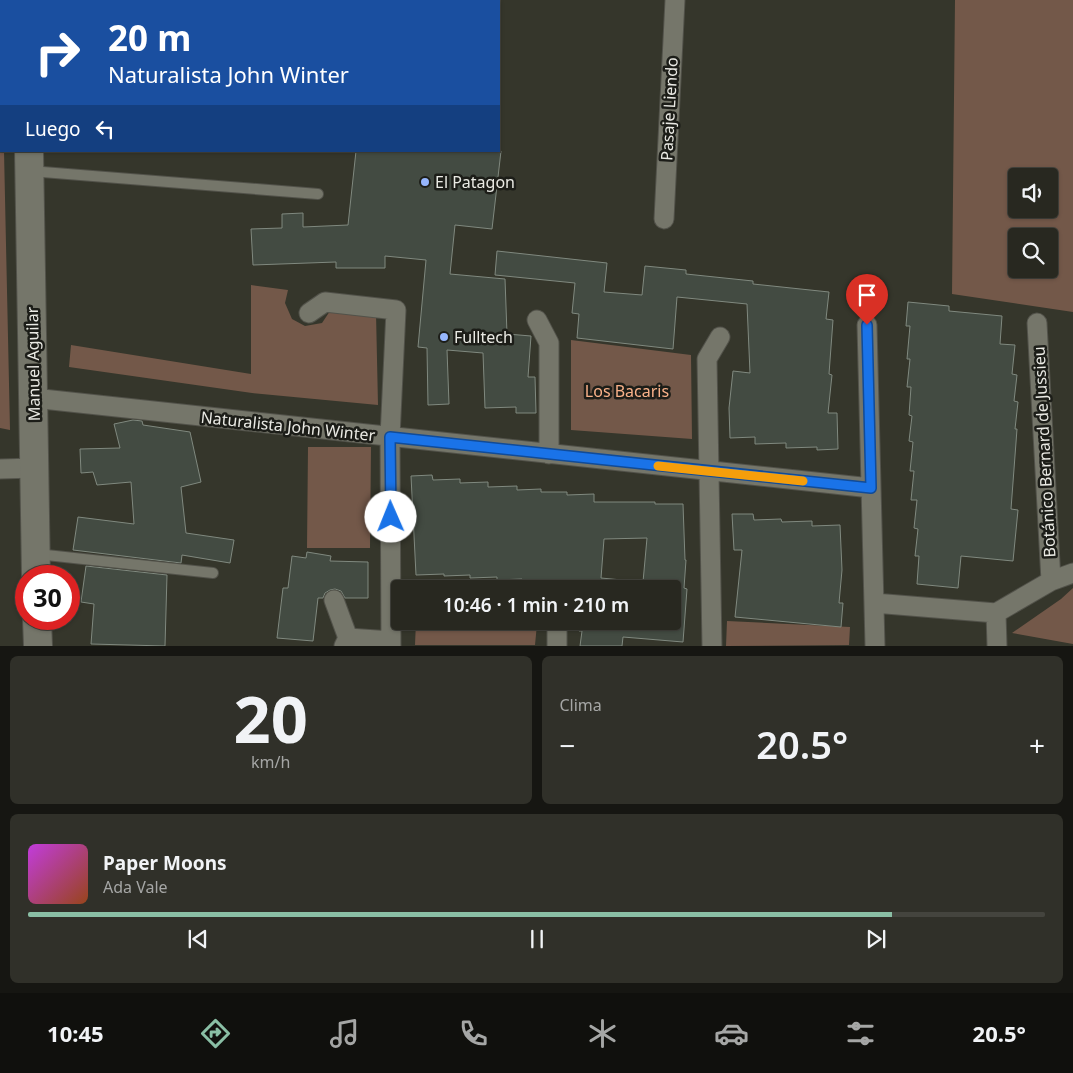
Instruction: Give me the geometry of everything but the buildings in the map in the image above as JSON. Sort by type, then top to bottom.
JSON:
[{"type":"street","name":"Pasaje Liendo","points":[[664,219],[675,0]]},
{"type":"street","name":"Manuel Aguilar","points":[[29,161],[36,565]]},
{"type":"street","points":[[309,313],[325,302],[396,310],[390,437],[395,580]]},
{"type":"street","points":[[538,320],[549,342],[549,454]]},
{"type":"street","name":"Botánico Bernard de Jussieu","points":[[1038,323],[1051,581]]},
{"type":"street","points":[[867,325],[874,646]]},
{"type":"street","points":[[712,646],[707,359],[720,337]]},
{"type":"street","name":"Naturalista John Winter","points":[[33,398],[871,488]]},
{"type":"street","points":[[0,468],[34,468]]},
{"type":"street","points":[[874,603],[996,614],[1051,581],[1073,574]]},
{"type":"street","points":[[334,600],[346,642],[391,643],[392,630]]},
{"type":"street","points":[[996,614],[997,646]]},
{"type":"street","points":[[37,630],[38,646]]},
{"type":"street","points":[[557,630],[558,646]]},
{"type":"lane","points":[[29,161],[318,194]]},
{"type":"lane","points":[[80,567],[213,573]]},
{"type":"green space","points":[[955,0],[1073,0],[1073,312],[952,294]]},
{"type":"green space","points":[[0,152],[4,152],[10,430],[0,428]]},
{"type":"green space","points":[[251,285],[288,290],[285,303],[292,319],[305,326],[322,323],[332,308],[376,313],[378,405],[252,393],[69,367],[71,345],[251,374]]},
{"type":"green space","name":"Los Bacaris","points":[[571,340],[691,355],[692,439],[571,430]]},
{"type":"green space","points":[[308,447],[371,447],[370,548],[307,548]]},
{"type":"green space","points":[[1073,588],[1073,644],[1012,633],[1061,599]]},
{"type":"green space","points":[[727,621],[850,627],[849,645],[726,646]]},
{"type":"green space","points":[[416,630],[536,630],[535,645],[415,645]]},
{"type":"slow traffic","points":[[658,466],[803,481]]},
{"type":"place","name":"El Patagon","points":[[425,182]]},
{"type":"place","name":"Fulltech","points":[[444,337]]},
{"type":"route","points":[[391,517],[390,437],[871,488],[867,325]]}]
